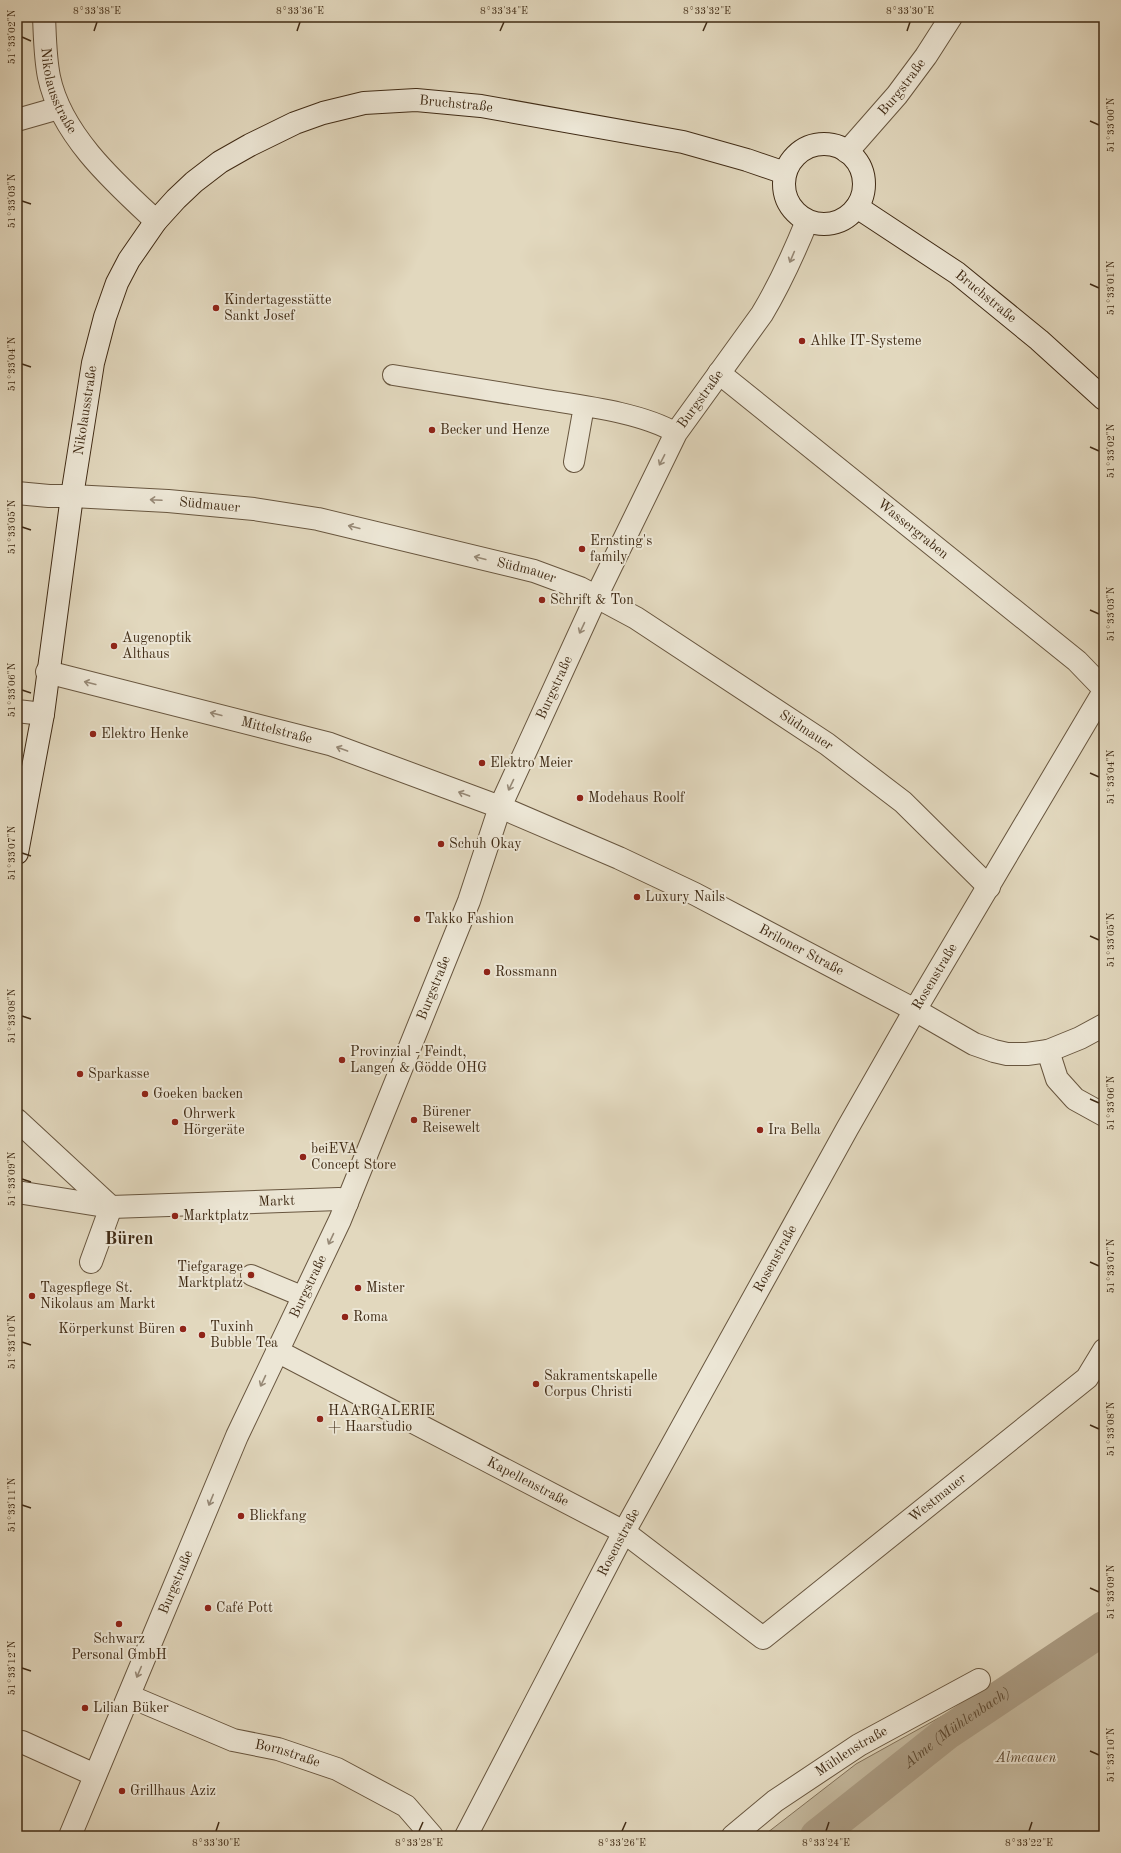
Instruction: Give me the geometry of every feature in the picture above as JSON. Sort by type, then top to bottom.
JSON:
[{"type":"street","name":"Nikolausstraße","points":[[17,853],[43,714],[47,672],[72,496],[93,363],[105,317],[129,260],[156,221],[114,182],[84,146],[59,108],[49,79],[44,17]]},
{"type":"street","name":"Burgstraße","points":[[847,152],[897,95],[926,56],[951,17]]},
{"type":"street","name":"Bruchstraße","points":[[156,221],[194,182],[220,162],[295,122],[323,113],[364,103],[416,100],[480,106],[683,142],[747,160],[785,173]]},
{"type":"street","points":[[17,120],[59,108]]},
{"type":"street","points":[[827,144],[838,147],[847,152],[856,161],[862,171],[864,184],[862,196],[857,207],[850,215],[840,221],[829,224],[818,224],[807,221],[797,215],[790,206],[784,190],[785,173],[789,163],[797,154],[806,148],[816,145],[827,144]]},
{"type":"street","name":"Bruchstraße","points":[[857,207],[957,273],[1039,340],[1104,399]]},
{"type":"street","name":"Burgstraße","points":[[70,1836],[237,1436],[304,1297],[347,1203],[469,901],[500,807],[597,595],[676,433],[774,294],[785,274],[807,221]]},
{"type":"street","name":"Wassergraben","points":[[719,373],[1076,661],[1104,690]]},
{"type":"street","name":"Südmauer","points":[[17,493],[49,496],[168,501],[254,509],[318,519],[534,571],[597,595],[636,618],[827,744],[903,802],[989,887]]},
{"type":"street","name":"Mittelstraße","points":[[47,672],[330,744],[500,807]]},
{"type":"street","name":"Rosenstraße","points":[[466,1836],[624,1532],[843,1136],[915,1010],[1104,690]]},
{"type":"street","points":[[17,711],[43,714]]},
{"type":"street","name":"Briloner Straße","points":[[500,807],[619,858],[695,894],[915,1010],[974,1044],[994,1051],[1014,1054],[1048,1051],[1080,1038],[1104,1025]]},
{"type":"street","points":[[1048,1051],[1057,1079],[1075,1099],[1104,1115]]},
{"type":"street","points":[[17,1120],[111,1208],[91,1262]]},
{"type":"street","name":"Markt","points":[[17,1192],[111,1208],[339,1199],[347,1203]]},
{"type":"street","name":"Westmauer","points":[[763,1638],[1087,1378],[1104,1350]]},
{"type":"street","name":"Kapellenstraße","points":[[277,1351],[624,1532],[763,1638]]},
{"type":"street","name":"Mühlenstraße","points":[[733,1836],[776,1801],[859,1745],[979,1680]]},
{"type":"street","name":"Bornstraße","points":[[129,1696],[233,1740],[278,1749],[337,1769],[406,1806],[432,1836]]},
{"type":"street","points":[[22,1742],[95,1774]]},
{"type":"lane","points":[[393,375],[584,406],[650,421],[662,425],[676,433]]},
{"type":"lane","points":[[574,462],[584,406]]},
{"type":"lane","points":[[251,1275],[304,1297]]},
{"type":"green space","name":"Almeauen","points":[[1104,1626],[1104,1836],[763,1836],[856,1764]]},
{"type":"waterway","name":"Alme (Mühlenbach)","points":[[817,1836],[948,1732],[1104,1628]]},
{"type":"place","name":"Kindertagesstätte Sankt Josef","points":[[216,308]]},
{"type":"place","name":"Ahlke IT-Systeme","points":[[802,341]]},
{"type":"place","name":"Becker und Henze","points":[[432,430]]},
{"type":"place","name":"Ernsting's family","points":[[582,549]]},
{"type":"place","name":"Schrift & Ton","points":[[542,600]]},
{"type":"place","name":"Augenoptik Althaus","points":[[114,646]]},
{"type":"place","name":"Elektro Henke","points":[[93,734]]},
{"type":"place","name":"Elektro Meier","points":[[482,763]]},
{"type":"place","name":"Modehaus Roolf","points":[[580,798]]},
{"type":"place","name":"Schuh Okay","points":[[441,844]]},
{"type":"place","name":"Luxury Nails","points":[[637,897]]},
{"type":"place","name":"Takko Fashion","points":[[417,919]]},
{"type":"place","name":"Rossmann","points":[[487,972]]},
{"type":"place","name":"Provinzial - Feindt, Langen & Gödde OHG","points":[[342,1060]]},
{"type":"place","name":"Sparkasse","points":[[80,1074]]},
{"type":"place","name":"Goeken backen","points":[[145,1094]]},
{"type":"place","name":"Bürener Reisewelt","points":[[414,1120]]},
{"type":"place","name":"Ohrwerk Hörgeräte","points":[[175,1122]]},
{"type":"place","name":"Ira Bella","points":[[760,1130]]},
{"type":"place","name":"beiEVA Concept Store","points":[[303,1157]]},
{"type":"place","name":"Marktplatz","points":[[175,1216]]},
{"type":"place","name":"Tiefgarage Marktplatz","points":[[251,1275]]},
{"type":"place","name":"Mister","points":[[358,1288]]},
{"type":"place","name":"Tagespflege St. Nikolaus am Markt","points":[[32,1296]]},
{"type":"place","name":"Roma","points":[[345,1317]]},
{"type":"place","name":"Körperkunst Büren","points":[[183,1329]]},
{"type":"place","name":"Tuxinh Bubble Tea","points":[[202,1335]]},
{"type":"place","name":"Sakramentskapelle Corpus Christi","points":[[536,1384]]},
{"type":"place","name":"HAARGALERIE + Haarstudio","points":[[320,1419]]},
{"type":"place","name":"Blickfang","points":[[241,1516]]},
{"type":"place","name":"Café Pott","points":[[208,1608]]},
{"type":"place","name":"Schwarz Personal GmbH","points":[[119,1624]]},
{"type":"place","name":"Lilian Büker","points":[[85,1708]]},
{"type":"place","name":"Grillhaus Aziz","points":[[122,1791]]},
{"type":"district","name":"Büren","points":[[129,1239]]}]
